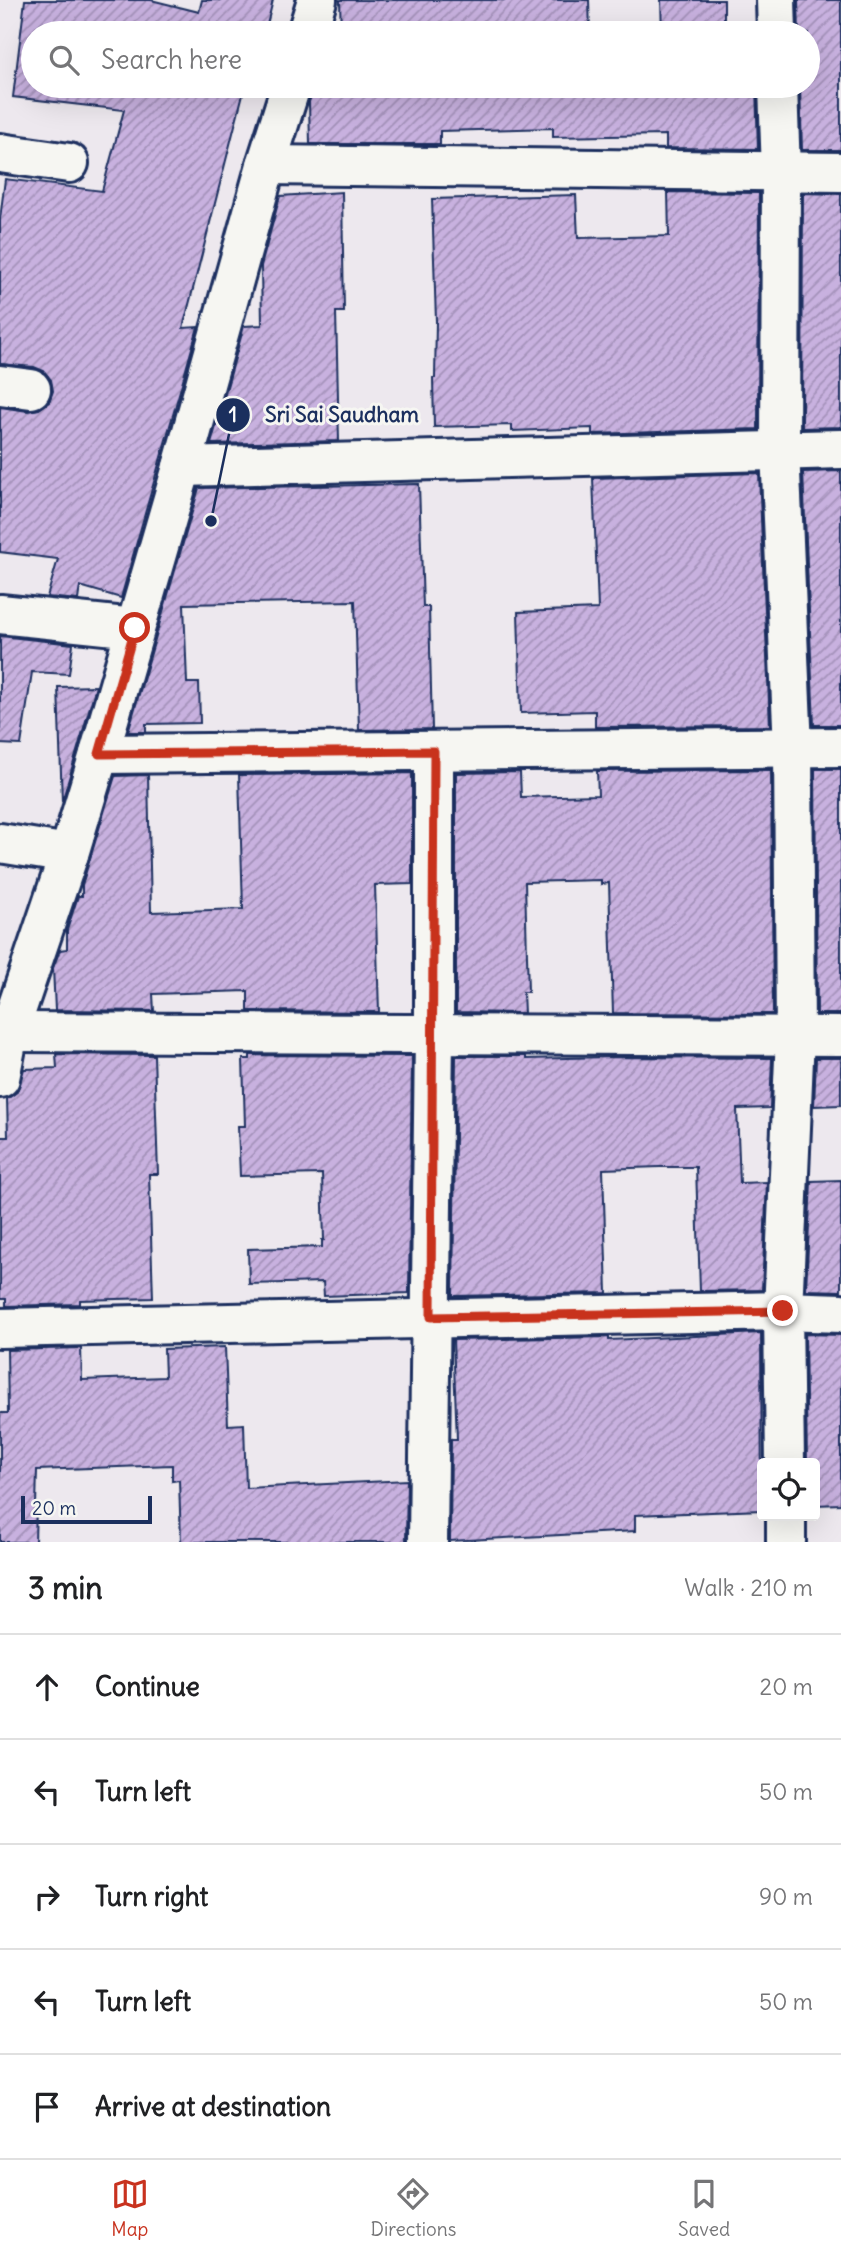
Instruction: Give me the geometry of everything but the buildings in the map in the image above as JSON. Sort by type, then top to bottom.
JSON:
[{"type":"street","points":[[311,21],[317,0]]},
{"type":"street","points":[[776,0],[777,21]]},
{"type":"street","points":[[0,1078],[9,1032],[99,754],[286,98]]},
{"type":"street","points":[[778,98],[781,172],[780,450],[793,748],[795,1036],[783,1311],[785,1458]]},
{"type":"street","points":[[0,153],[69,163]]},
{"type":"street","points":[[266,165],[841,172]]},
{"type":"street","points":[[182,467],[841,449]]},
{"type":"street","points":[[0,614],[135,628]]},
{"type":"street","points":[[99,754],[841,747]]},
{"type":"street","points":[[428,1542],[434,1035],[434,751]]},
{"type":"street","points":[[0,842],[69,853]]},
{"type":"street","points":[[9,1032],[841,1036]]},
{"type":"street","points":[[0,1328],[431,1317],[783,1311],[841,1313]]},
{"type":"street","points":[[786,1521],[786,1542]]},
{"type":"place","name":"Sri Sai Saudham","points":[[211,521]]},
{"type":"route","points":[[135,628],[99,754],[434,751],[431,1317],[783,1311]]}]
